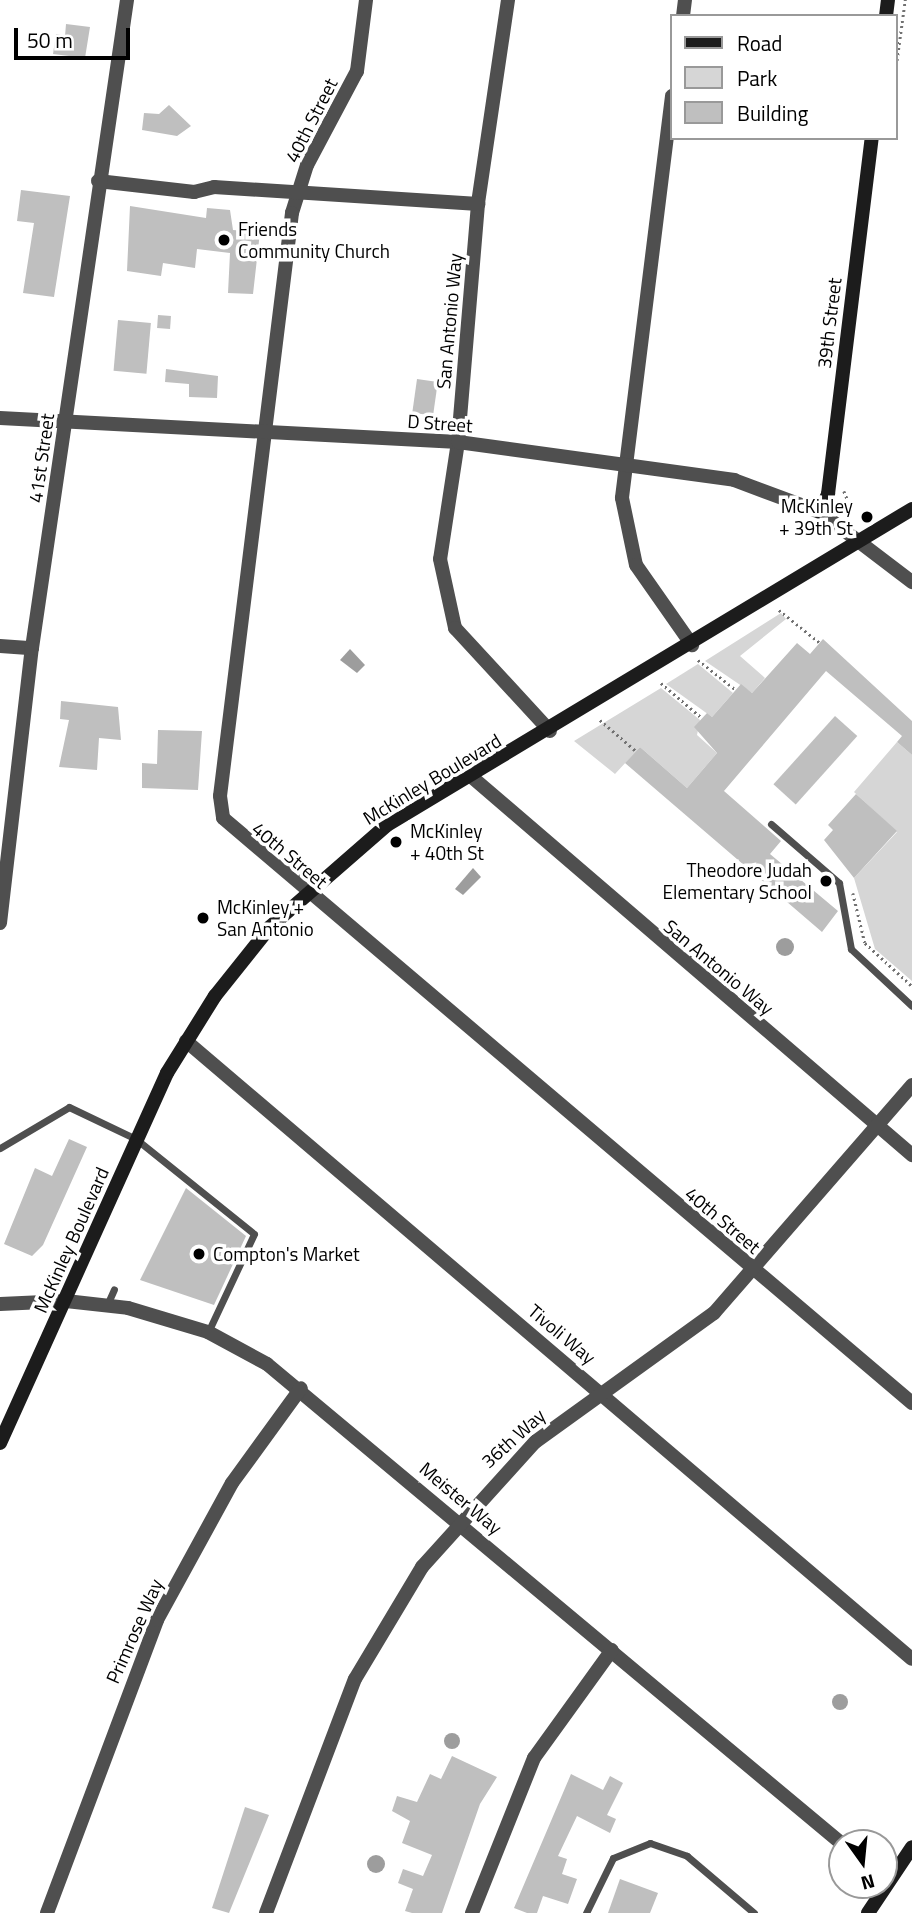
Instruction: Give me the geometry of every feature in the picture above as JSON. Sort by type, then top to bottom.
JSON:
[{"type":"street","name":"41st Street","points":[[0,923],[3,876],[32,648],[66,423],[98,181],[127,0]]},
{"type":"street","name":"40th Street","points":[[366,0],[357,71],[298,192],[264,434],[220,807],[237,835],[912,1403]]},
{"type":"street","name":"San Antonio Way","points":[[508,0],[478,204],[458,442],[440,559],[455,628],[550,731]]},
{"type":"street","points":[[670,112],[625,468],[624,521],[636,565],[692,645]]},
{"type":"street","name":"39th Street","points":[[820,512],[828,494],[872,140]]},
{"type":"street","points":[[98,181],[194,192],[214,187],[478,204]]},
{"type":"street","name":"D Street","points":[[0,418],[264,434],[458,442],[760,486],[820,512],[861,540]]},
{"type":"street","name":"McKinley Boulevard","points":[[0,1443],[66,1301],[136,1139],[186,1041],[239,963],[304,892],[387,825],[473,778],[912,509]]},
{"type":"street","points":[[861,540],[912,582]]},
{"type":"street","points":[[0,646],[32,648]]},
{"type":"street","name":"San Antonio Way","points":[[473,778],[912,1155]]},
{"type":"street","name":"Tivoli Way","points":[[186,1041],[912,1659]]},
{"type":"street","name":"36th Way","points":[[266,1913],[355,1679],[400,1599],[458,1521],[535,1442],[672,1347],[755,1272],[912,1085]]},
{"type":"street","name":"Meister Way","points":[[0,1304],[66,1301],[107,1305],[208,1332],[300,1388],[828,1832]]},
{"type":"street","name":"Primrose Way","points":[[47,1913],[157,1620],[232,1483],[300,1388]]},
{"type":"street","points":[[472,1913],[534,1758],[612,1650]]},
{"type":"street","points":[[898,1865],[912,1847]]},
{"type":"lane","points":[[771,824],[839,883],[851,949],[912,1006]]},
{"type":"lane","points":[[0,1148],[69,1107],[136,1139],[254,1234],[208,1332]]},
{"type":"lane","points":[[107,1305],[114,1289]]},
{"type":"lane","points":[[586,1913],[613,1858],[650,1843],[687,1856],[754,1913]]},
{"type":"path","points":[[898,51],[905,0]]},
{"type":"path","points":[[779,610],[820,643]]},
{"type":"path","points":[[698,660],[736,690]]},
{"type":"path","points":[[661,683],[702,719]]},
{"type":"path","points":[[600,720],[636,751]]},
{"type":"path","points":[[850,887],[864,943],[912,986]]},
{"type":"green space","points":[[781,613],[786,619],[740,656],[765,678],[752,693],[705,661]]},
{"type":"green space","points":[[698,664],[733,693],[712,717],[666,684]]},
{"type":"green space","points":[[661,688],[700,720],[697,735],[717,753],[687,788],[640,747],[615,774],[574,741]]},
{"type":"green space","points":[[897,742],[912,755],[912,981],[875,949],[854,878],[897,832],[854,792]]},
{"type":"shaded area","points":[[350,649],[365,665],[357,673],[340,660]]},
{"type":"shaded area","points":[[473,868],[481,877],[463,895],[455,889]]},
{"type":"shaded area","points":[[785,938],[791,941],[794,947],[791,953],[785,956],[779,953],[776,947],[779,941]]},
{"type":"shaded area","points":[[837,1694],[843,1694],[848,1702],[846,1708],[837,1710],[832,1705],[832,1699]]},
{"type":"shaded area","points":[[452,1733],[460,1741],[452,1749],[444,1741]]},
{"type":"shaded area","points":[[376,1855],[382,1858],[385,1864],[382,1870],[376,1873],[370,1870],[367,1864],[370,1858]]},
{"type":"building","points":[[66,24],[90,27],[85,58],[53,54],[56,34],[65,36]]},
{"type":"building","points":[[169,105],[191,126],[177,136],[142,130],[144,113],[159,114]]},
{"type":"building","points":[[21,190],[70,196],[54,297],[23,293],[34,223],[17,221]]},
{"type":"building","points":[[130,206],[206,218],[207,208],[230,210],[233,230],[260,232],[253,294],[228,293],[230,253],[197,249],[195,268],[163,263],[161,276],[127,271]]},
{"type":"building","points":[[158,315],[171,316],[170,329],[157,328]]},
{"type":"building","points":[[118,320],[151,323],[146,374],[114,371]]},
{"type":"building","points":[[166,369],[218,376],[217,398],[189,397],[189,384],[165,382]]},
{"type":"building","points":[[417,379],[438,382],[433,416],[412,413]]},
{"type":"building","points":[[823,639],[912,721],[912,755],[897,742],[902,736],[826,671],[724,791],[781,841],[770,854],[838,911],[822,932],[625,763],[640,747],[687,788],[717,753],[694,727],[707,713],[712,717],[741,684],[752,693],[797,643],[810,654]]},
{"type":"building","points":[[61,701],[118,707],[121,740],[99,738],[97,770],[59,767],[69,720],[60,719]]},
{"type":"building","points":[[835,716],[857,736],[796,804],[773,784]]},
{"type":"building","points":[[158,730],[202,731],[198,790],[142,788],[142,763],[157,764]]},
{"type":"building","points":[[856,794],[897,831],[854,878],[824,840],[833,830],[828,825]]},
{"type":"building","points":[[69,1139],[87,1147],[43,1245],[32,1256],[4,1244],[35,1168],[52,1176]]},
{"type":"building","points":[[186,1188],[246,1236],[214,1305],[140,1280]]},
{"type":"building","points":[[452,1756],[497,1777],[480,1804],[442,1913],[412,1913],[405,1911],[413,1889],[398,1883],[403,1869],[423,1876],[432,1855],[402,1843],[410,1821],[392,1811],[397,1796],[417,1802],[430,1774],[441,1779]]},
{"type":"building","points":[[571,1774],[603,1790],[610,1776],[623,1783],[607,1815],[616,1819],[610,1833],[577,1816],[558,1856],[567,1859],[562,1874],[577,1879],[568,1904],[543,1896],[537,1913],[527,1913],[514,1908]]},
{"type":"building","points":[[245,1807],[269,1815],[229,1913],[212,1908]]},
{"type":"building","points":[[620,1879],[658,1893],[650,1913],[608,1913]]},
{"type":"place","name":"Friends Community Church","points":[[224,240]]},
{"type":"place","name":"McKinley + 39th St","points":[[867,517]]},
{"type":"place","name":"McKinley + 40th St","points":[[396,842]]},
{"type":"place","name":"Theodore Judah Elementary School","points":[[826,881]]},
{"type":"place","name":"McKinley + San Antonio","points":[[203,918]]},
{"type":"place","name":"Compton's Market","points":[[199,1254]]}]
